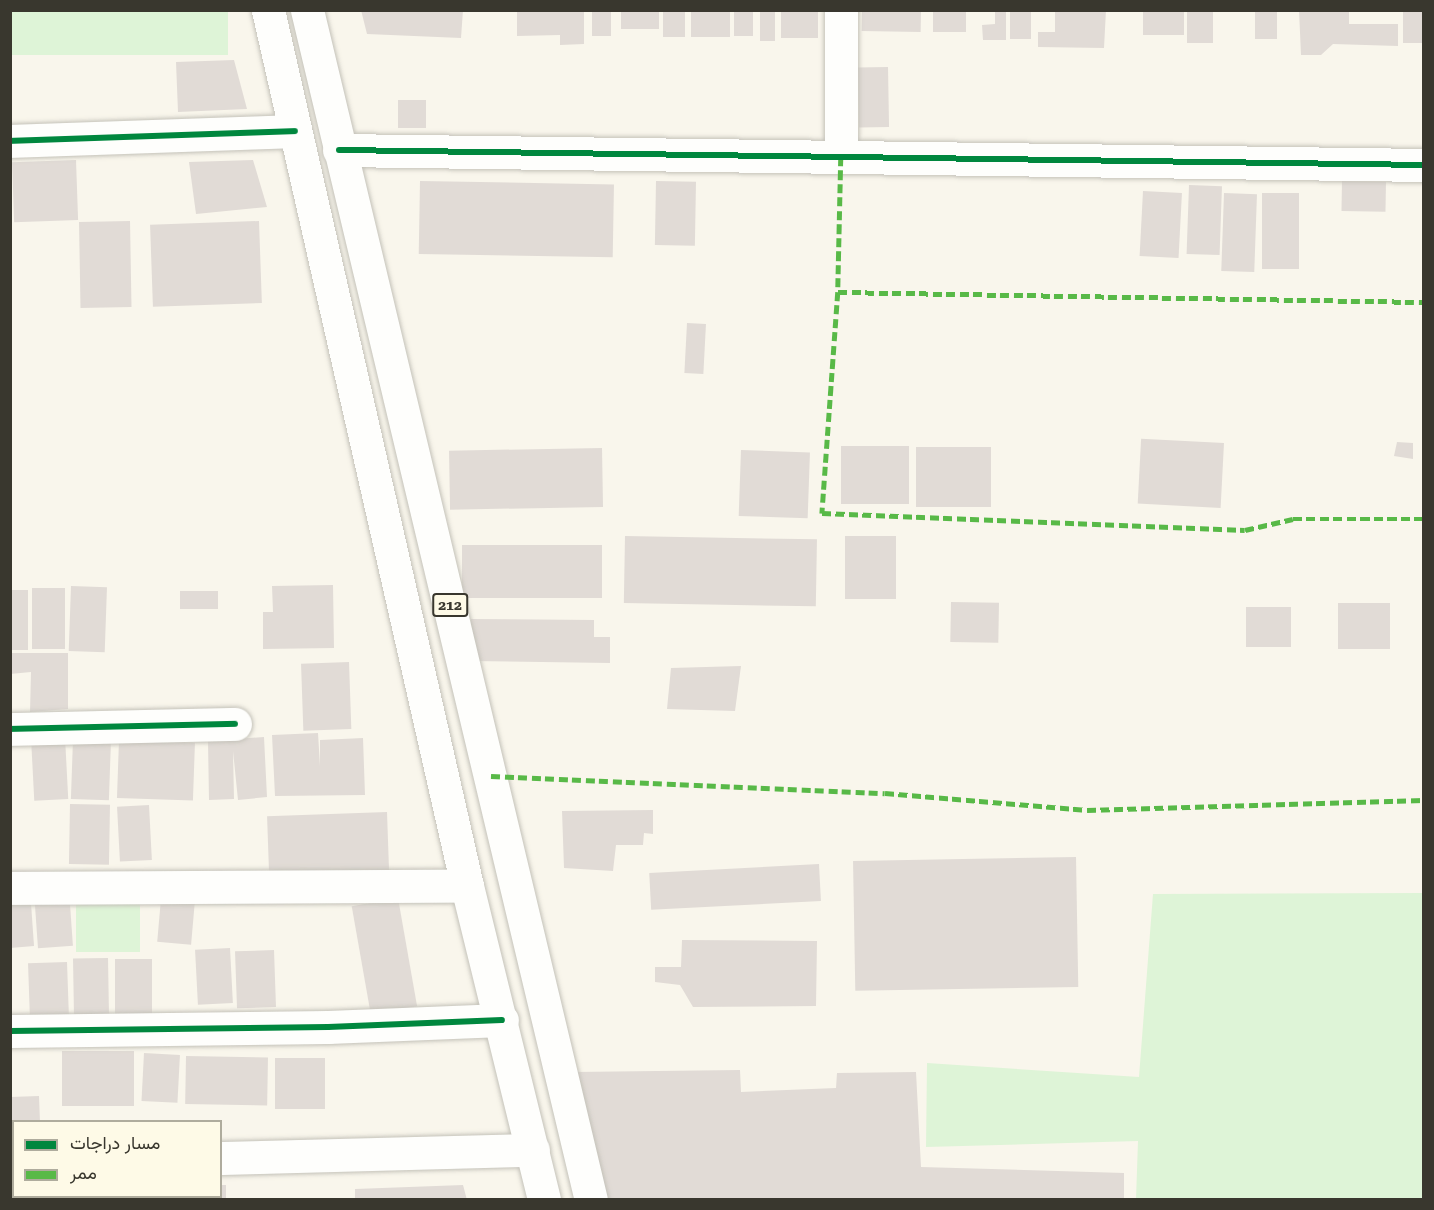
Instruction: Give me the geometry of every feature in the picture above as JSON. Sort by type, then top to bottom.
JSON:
[{"type":"street","points":[[268,10],[467,886],[502,1020],[544,1200]]},
{"type":"street","name":"212","points":[[308,10],[339,150],[591,1200]]},
{"type":"street","points":[[841,10],[841,157]]},
{"type":"street","points":[[10,141],[295,131]]},
{"type":"street","points":[[339,150],[1424,165]]},
{"type":"street","points":[[10,729],[235,724]]},
{"type":"street","points":[[10,888],[467,886]]},
{"type":"street","points":[[10,1031],[328,1027],[502,1020]]},
{"type":"street","points":[[222,1158],[532,1150]]},
{"type":"green space","points":[[10,11],[228,11],[228,55],[10,55]]},
{"type":"green space","points":[[76,890],[140,890],[140,952],[76,952]]},
{"type":"green space","points":[[1423,893],[1423,1199],[1136,1199],[1138,1141],[926,1147],[927,1063],[1139,1077],[1153,894]]},
{"type":"building","points":[[361,10],[463,10],[461,38],[367,34]]},
{"type":"building","points":[[517,10],[584,10],[584,44],[560,45],[560,35],[517,36]]},
{"type":"building","points":[[592,10],[611,10],[611,36],[592,36]]},
{"type":"building","points":[[621,10],[659,10],[659,29],[621,29]]},
{"type":"building","points":[[663,10],[685,10],[685,37],[663,37]]},
{"type":"building","points":[[691,10],[730,10],[730,37],[691,37]]},
{"type":"building","points":[[734,10],[753,10],[753,36],[734,36]]},
{"type":"building","points":[[760,10],[775,10],[775,41],[760,41]]},
{"type":"building","points":[[781,10],[818,10],[818,38],[781,38]]},
{"type":"building","points":[[862,10],[921,11],[921,32],[862,31]]},
{"type":"building","points":[[933,10],[966,10],[966,32],[933,32]]},
{"type":"building","points":[[995,10],[1006,10],[1006,40],[983,40],[982,25],[995,24]]},
{"type":"building","points":[[1010,10],[1031,10],[1031,39],[1010,39]]},
{"type":"building","points":[[1055,10],[1106,10],[1104,48],[1038,47],[1038,32],[1055,32]]},
{"type":"building","points":[[1143,10],[1184,10],[1184,35],[1143,35]]},
{"type":"building","points":[[1187,10],[1213,10],[1213,43],[1187,43]]},
{"type":"building","points":[[1255,10],[1277,10],[1277,39],[1255,39]]},
{"type":"building","points":[[1299,10],[1349,10],[1349,24],[1398,24],[1398,46],[1333,44],[1321,55],[1301,55]]},
{"type":"building","points":[[1403,10],[1424,10],[1424,43],[1403,43]]},
{"type":"building","points":[[234,60],[247,109],[178,112],[176,62]]},
{"type":"building","points":[[888,67],[889,127],[859,128],[858,68]]},
{"type":"building","points":[[398,100],[426,100],[426,128],[398,128]]},
{"type":"building","points":[[76,160],[78,220],[14,222],[12,162]]},
{"type":"building","points":[[253,160],[267,207],[196,214],[189,162]]},
{"type":"building","points":[[420,181],[614,184],[613,257],[419,254]]},
{"type":"building","points":[[656,181],[696,182],[695,246],[655,245]]},
{"type":"building","points":[[1342,181],[1386,182],[1385,212],[1341,211]]},
{"type":"building","points":[[1189,185],[1222,186],[1220,255],[1187,254]]},
{"type":"building","points":[[1143,191],[1182,193],[1179,258],[1140,256]]},
{"type":"building","points":[[1224,193],[1257,194],[1254,272],[1221,271]]},
{"type":"building","points":[[1262,193],[1299,193],[1299,269],[1262,269]]},
{"type":"building","points":[[130,221],[132,307],[81,308],[79,222]]},
{"type":"building","points":[[259,221],[262,303],[153,307],[150,225]]},
{"type":"building","points":[[687,323],[706,324],[703,374],[684,373]]},
{"type":"building","points":[[1141,439],[1224,443],[1221,508],[1138,504]]},
{"type":"building","points":[[1397,442],[1413,443],[1413,459],[1394,456]]},
{"type":"building","points":[[841,446],[909,446],[909,504],[841,504]]},
{"type":"building","points":[[916,447],[991,447],[991,507],[916,507]]},
{"type":"building","points":[[602,448],[603,507],[450,510],[449,451]]},
{"type":"building","points":[[741,450],[810,452],[808,518],[739,516]]},
{"type":"building","points":[[625,536],[817,539],[816,606],[624,603]]},
{"type":"building","points":[[845,536],[896,536],[896,599],[845,599]]},
{"type":"building","points":[[462,545],[602,545],[602,598],[462,598]]},
{"type":"building","points":[[333,585],[334,648],[263,649],[263,612],[273,612],[272,586]]},
{"type":"building","points":[[71,586],[107,587],[105,652],[69,651]]},
{"type":"building","points":[[32,588],[65,588],[65,649],[32,649]]},
{"type":"building","points":[[10,590],[28,590],[28,650],[10,650]]},
{"type":"building","points":[[180,591],[218,591],[218,609],[180,609]]},
{"type":"building","points":[[951,602],[999,603],[998,643],[950,642]]},
{"type":"building","points":[[1338,603],[1390,603],[1390,649],[1338,649]]},
{"type":"building","points":[[1246,607],[1291,607],[1291,647],[1246,647]]},
{"type":"building","points":[[471,619],[594,620],[594,637],[610,637],[610,663],[471,661]]},
{"type":"building","points":[[10,653],[68,653],[68,709],[30,712],[31,672],[10,674]]},
{"type":"building","points":[[349,662],[351,729],[303,731],[301,664]]},
{"type":"building","points":[[741,666],[735,711],[667,709],[671,668]]},
{"type":"building","points":[[318,733],[320,766],[320,740],[363,738],[365,795],[275,796],[272,735]]},
{"type":"building","points":[[65,737],[68,799],[34,801],[31,739]]},
{"type":"building","points":[[264,737],[267,797],[238,800],[233,751],[234,799],[209,800],[208,741]]},
{"type":"building","points":[[73,739],[111,740],[109,800],[71,799]]},
{"type":"building","points":[[119,740],[195,743],[193,801],[117,798]]},
{"type":"building","points":[[70,804],[110,805],[109,865],[69,864]]},
{"type":"building","points":[[149,805],[152,860],[120,862],[117,807]]},
{"type":"building","points":[[653,810],[653,834],[644,833],[643,845],[616,845],[613,871],[564,868],[562,811]]},
{"type":"building","points":[[387,812],[389,873],[269,877],[267,816]]},
{"type":"building","points":[[1076,857],[1078,987],[855,991],[853,861]]},
{"type":"building","points":[[819,864],[821,901],[651,910],[649,873]]},
{"type":"building","points":[[162,887],[196,890],[191,945],[157,942]]},
{"type":"building","points":[[30,889],[34,946],[10,948],[10,890]]},
{"type":"building","points":[[69,890],[73,946],[38,948],[34,892]]},
{"type":"building","points":[[398,898],[417,1006],[371,1014],[352,906]]},
{"type":"building","points":[[682,940],[817,941],[816,1006],[693,1007],[680,985],[655,982],[655,967],[681,967]]},
{"type":"building","points":[[230,948],[233,1003],[198,1005],[195,950]]},
{"type":"building","points":[[274,950],[276,1007],[237,1008],[235,951]]},
{"type":"building","points":[[108,958],[109,1016],[74,1017],[73,959]]},
{"type":"building","points":[[115,959],[152,959],[152,1016],[115,1016]]},
{"type":"building","points":[[67,962],[69,1019],[30,1020],[28,963]]},
{"type":"building","points":[[62,1051],[134,1051],[134,1106],[62,1106]]},
{"type":"building","points":[[144,1053],[180,1055],[177,1103],[141,1101]]},
{"type":"building","points":[[186,1056],[268,1057],[267,1105],[185,1104]]},
{"type":"building","points":[[275,1058],[325,1058],[325,1109],[275,1109]]},
{"type":"building","points":[[740,1070],[741,1092],[836,1088],[837,1073],[916,1072],[921,1167],[1124,1173],[1124,1200],[606,1200],[574,1072]]},
{"type":"building","points":[[39,1096],[40,1120],[12,1120],[10,1152],[10,1097]]},
{"type":"building","points":[[222,1185],[226,1185],[226,1200],[199,1200],[222,1198]]},
{"type":"building","points":[[463,1185],[467,1200],[355,1200],[355,1189]]},
{"type":"building","points":[[24,1198],[61,1198],[61,1200],[24,1200]]},
{"type":"building","points":[[66,1198],[103,1198],[103,1200],[66,1200]]},
{"type":"building","points":[[109,1198],[125,1198],[125,1200],[109,1200]]},
{"type":"building","points":[[128,1198],[166,1198],[166,1200],[128,1200]]},
{"type":"marked path","points":[[841,157],[838,292],[1424,302]]},
{"type":"marked path","points":[[838,292],[822,513],[1245,530],[1293,519],[1424,519]]},
{"type":"marked path","points":[[491,776],[885,793],[1087,810],[1424,800]]},
{"type":"cycle path","points":[[10,141],[295,131]]},
{"type":"cycle path","points":[[339,150],[1424,165]]},
{"type":"cycle path","points":[[10,729],[235,724]]},
{"type":"cycle path","points":[[10,1031],[328,1027],[502,1020]]}]
